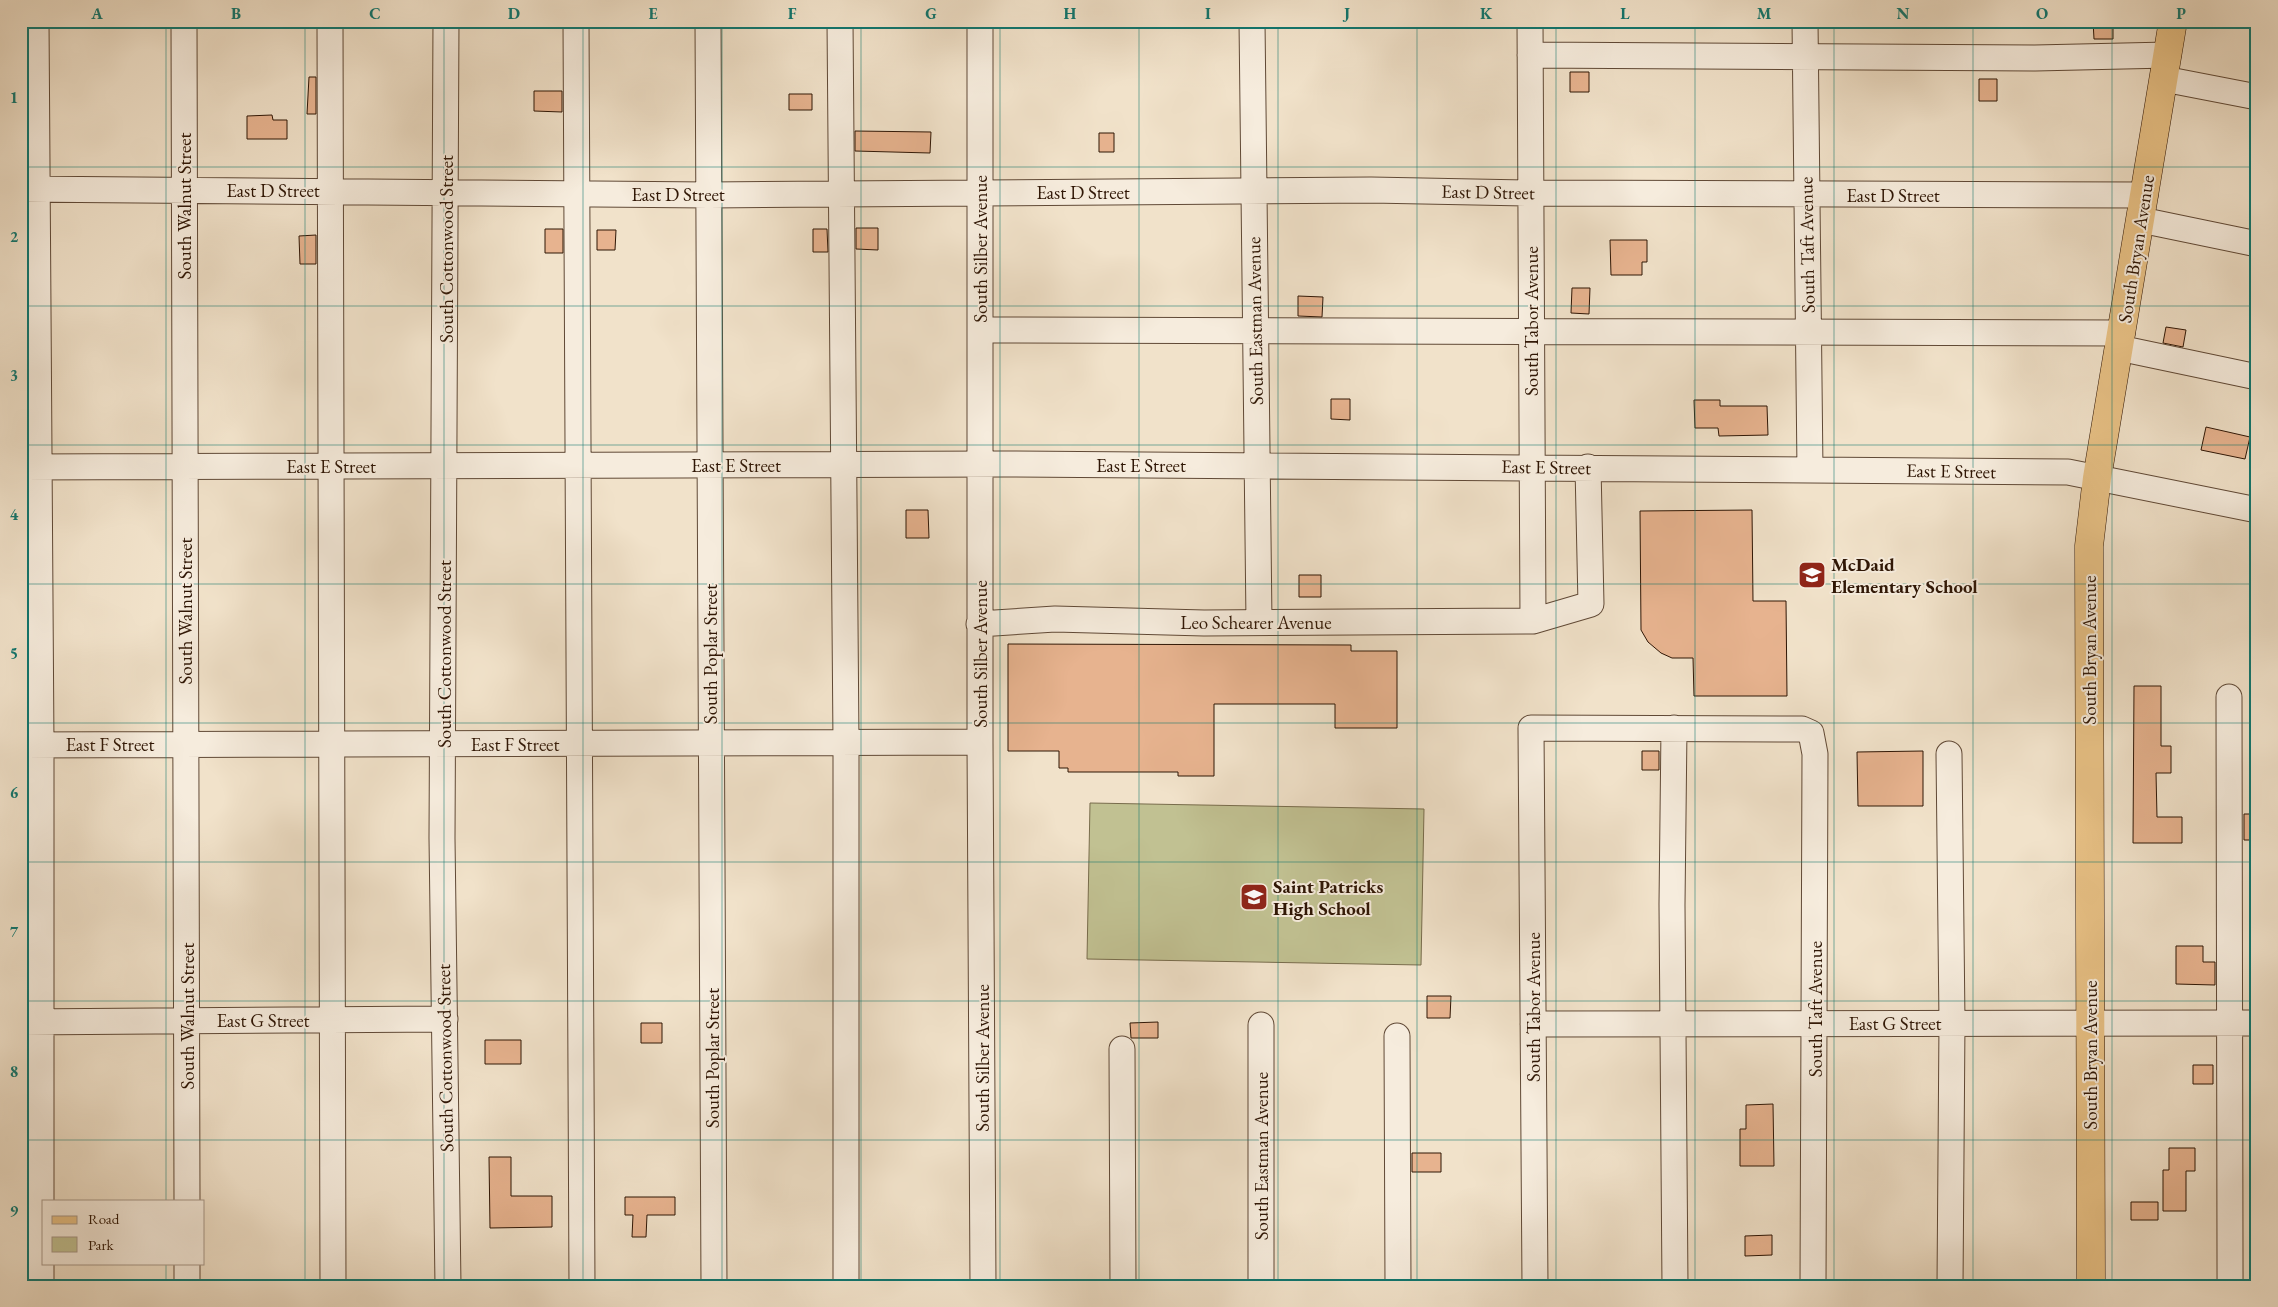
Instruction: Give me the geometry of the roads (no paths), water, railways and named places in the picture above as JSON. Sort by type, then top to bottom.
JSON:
[{"type":"main road","name":"South Bryan Avenue","points":[[2091,1286],[2089,546],[2097,478],[2173,21]]},
{"type":"street","points":[[36,21],[29,189],[31,1022],[41,1286]]},
{"type":"street","name":"South Walnut Street","points":[[184,21],[187,1200]]},
{"type":"street","points":[[330,21],[333,1286]]},
{"type":"street","name":"South Cottonwood Street","points":[[446,21],[443,744],[448,1286]]},
{"type":"street","points":[[576,21],[582,1286]]},
{"type":"street","name":"South Poplar Street","points":[[708,21],[714,1286]]},
{"type":"street","points":[[840,21],[846,742],[846,1286]]},
{"type":"street","name":"South Silber Avenue","points":[[980,21],[979,624],[983,1286]]},
{"type":"street","name":"South Eastman Avenue","points":[[1252,21],[1259,622]]},
{"type":"street","name":"South Tabor Avenue","points":[[1530,21],[1533,621]]},
{"type":"street","name":"South Taft Avenue","points":[[1805,21],[1810,470]]},
{"type":"street","points":[[1530,55],[2035,58],[2166,67],[2257,97]]},
{"type":"street","name":"East D Street","points":[[29,189],[709,194],[1372,190],[1807,195],[2143,207],[2257,244]]},
{"type":"street","points":[[980,330],[1808,331],[2121,340],[2257,378]]},
{"type":"street","name":"East E Street","points":[[29,467],[980,464],[2068,472],[2257,510]]},
{"type":"street","name":"Leo Schearer Avenue","points":[[979,624],[1055,619],[1259,622],[1533,621],[1591,604],[1588,467]]},
{"type":"street","points":[[2230,698],[2230,1286]]},
{"type":"street","name":"South Tabor Avenue","points":[[1535,1286],[1531,728],[1674,728]]},
{"type":"street","points":[[1674,728],[1672,905],[1675,1286]]},
{"type":"street","name":"South Taft Avenue","points":[[1674,728],[1802,729],[1811,733],[1815,754],[1813,1286]]},
{"type":"street","name":"East F Street","points":[[31,745],[980,742]]},
{"type":"street","points":[[1949,754],[1952,1022],[1950,1286]]},
{"type":"street","name":"East G Street","points":[[31,1022],[445,1019]]},
{"type":"street","name":"East G Street","points":[[1533,1024],[2257,1023]]},
{"type":"street","name":"South Eastman Avenue","points":[[1260,1286],[1261,1026]]},
{"type":"street","points":[[1397,1036],[1398,1286]]},
{"type":"street","points":[[1122,1049],[1123,1286]]},
{"type":"street","points":[[187,1264],[187,1286]]},
{"type":"place","name":"McDaid Elementary School","points":[[1812,575]]},
{"type":"place","name":"Saint Patricks High School","points":[[1254,897]]}]
